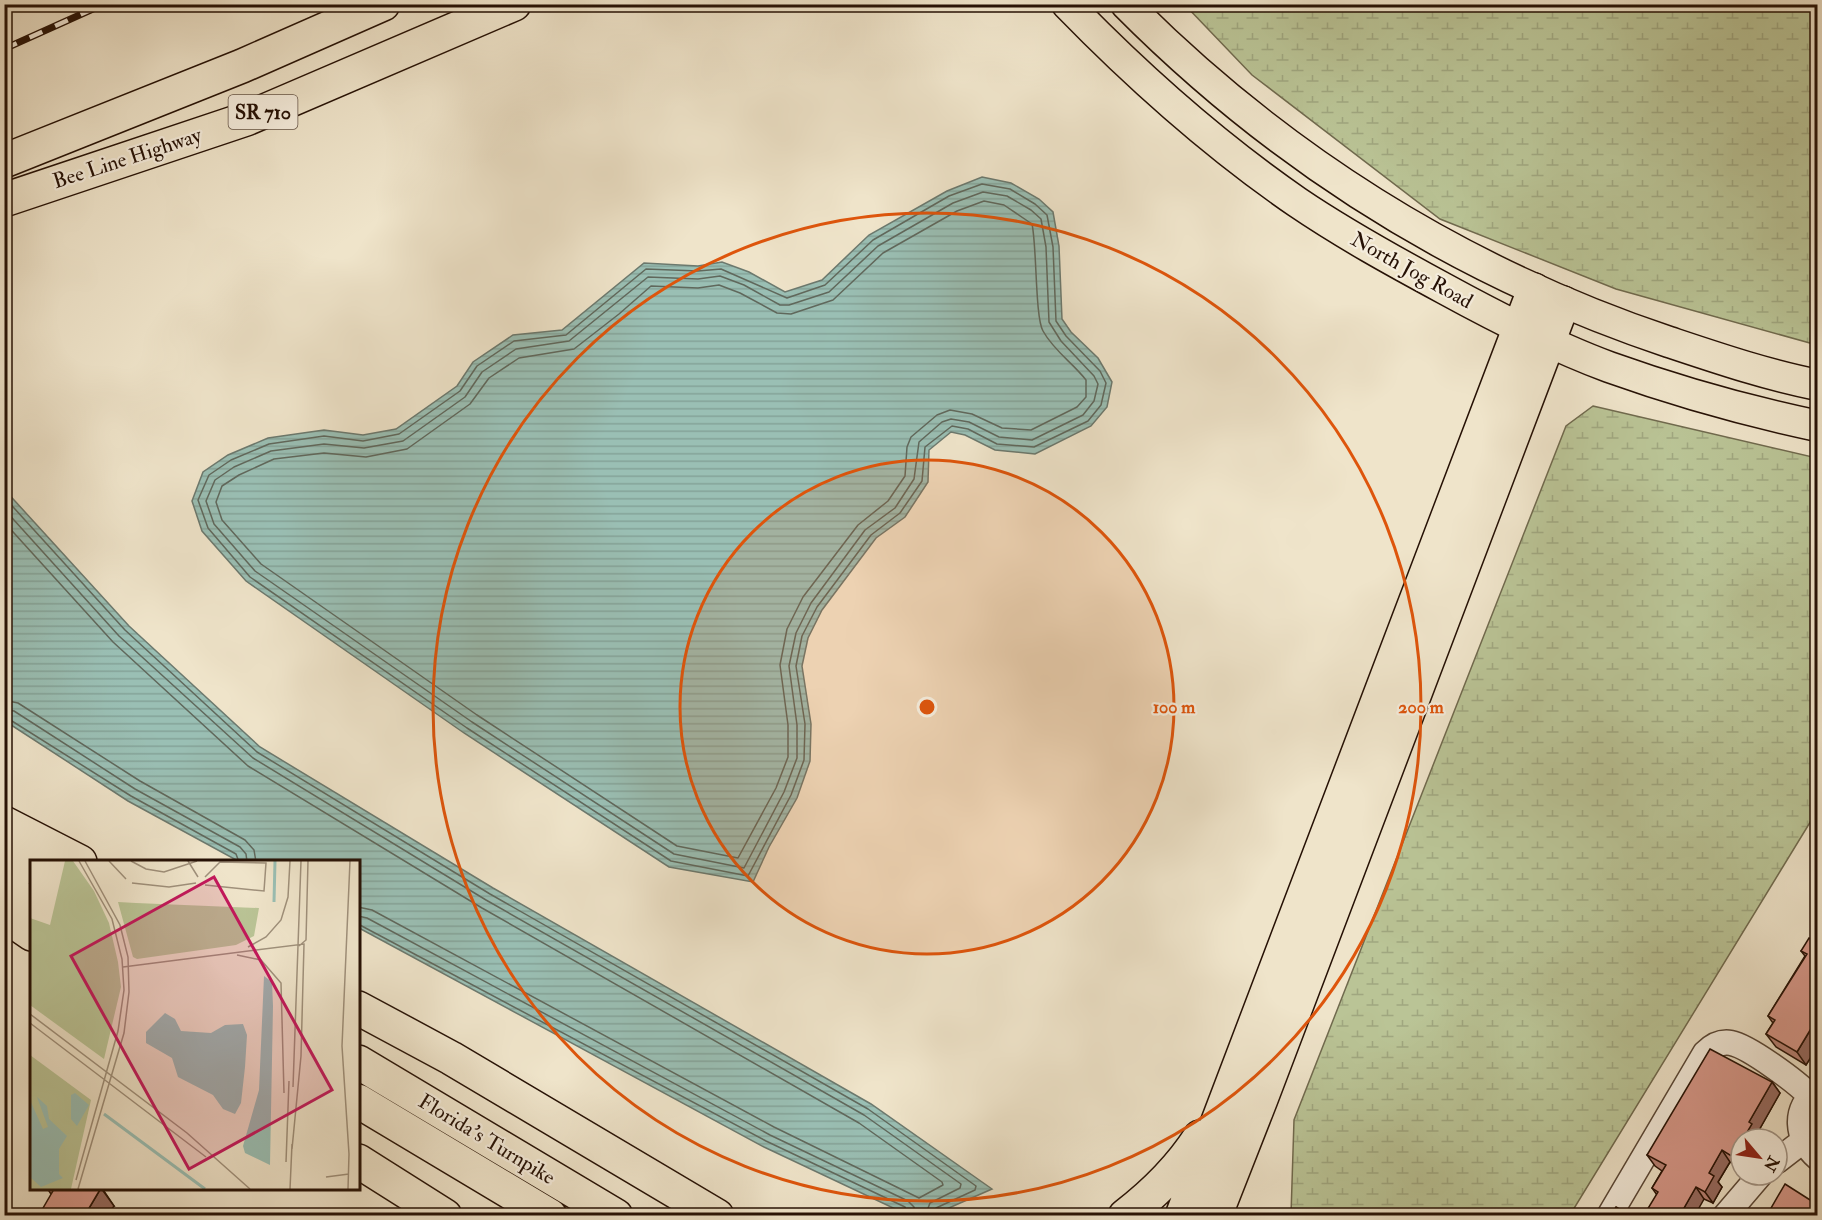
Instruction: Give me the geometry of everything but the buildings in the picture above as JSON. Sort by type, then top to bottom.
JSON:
[{"type":"highway","name":"Bee Line Highway","points":[[4,161],[242,66],[383,4]]},
{"type":"highway","name":"Bee Line Highway","points":[[4,200],[246,118],[514,4]]},
{"type":"highway","points":[[1182,1215],[1519,327],[1548,296]]},
{"type":"highway","points":[[1215,1215],[1262,1099],[1549,341],[1548,296]]},
{"type":"highway","points":[[4,823],[78,860]]},
{"type":"highway","points":[[4,851],[30,866]]},
{"type":"highway","points":[[4,888],[30,903]]},
{"type":"highway","points":[[4,915],[30,933]]},
{"type":"highway","points":[[360,1009],[451,1058],[717,1215]]},
{"type":"highway","name":"Florida's Turnpike","points":[[360,1063],[616,1215]]},
{"type":"highway","points":[[1125,1215],[1146,1200],[1184,1163],[1228,1092]]},
{"type":"highway","points":[[1238,1215],[1262,1099]]},
{"type":"highway","name":"Florida's Turnpike","points":[[360,1102],[550,1215]]},
{"type":"highway","points":[[360,1162],[445,1215]]},
{"type":"main road","name":"North Jog Road","points":[[1067,4],[1129,68],[1202,130],[1296,201],[1377,252],[1519,327],[1618,370],[1700,395],[1818,426]]},
{"type":"main road","name":"North Jog Road","points":[[1126,4],[1228,101],[1317,168],[1411,227],[1548,296],[1620,326],[1712,357],[1818,385]]},
{"type":"street","points":[[1385,682],[1416,693]]},
{"type":"street","points":[[1609,1215],[1705,1053],[1712,1046],[1731,1043],[1740,1047],[1814,1093],[1801,1112],[1799,1131],[1810,1149],[1789,1157]]},
{"type":"street","points":[[1725,1215],[1750,1187]]},
{"type":"green space","points":[[1185,5],[1817,5],[1817,345],[1616,289],[1440,219],[1252,75]]},
{"type":"green space","points":[[1593,406],[1817,458],[1817,811],[1570,1215],[1291,1215],[1294,1120],[1566,426]]},
{"type":"water","points":[[982,177],[1011,183],[1039,199],[1053,212],[1059,246],[1062,319],[1071,332],[1098,358],[1112,382],[1107,407],[1091,426],[1035,454],[995,450],[965,435],[951,432],[929,450],[928,482],[905,517],[876,538],[822,610],[808,638],[802,666],[811,724],[810,761],[797,798],[769,847],[753,882],[669,867],[464,733],[246,581],[202,531],[192,501],[203,472],[228,455],[268,438],[324,430],[363,435],[396,429],[457,386],[473,362],[513,335],[562,330],[644,263],[698,266],[722,262],[749,272],[785,292],[822,280],[869,235],[947,191]]},
{"type":"water","points":[[4,489],[129,626],[260,747],[493,888],[871,1104],[992,1189],[933,1215],[908,1215],[764,1147],[360,929],[360,860],[236,860],[128,801],[5,721]]},
{"type":"railway","points":[[4,49],[104,4]]}]
